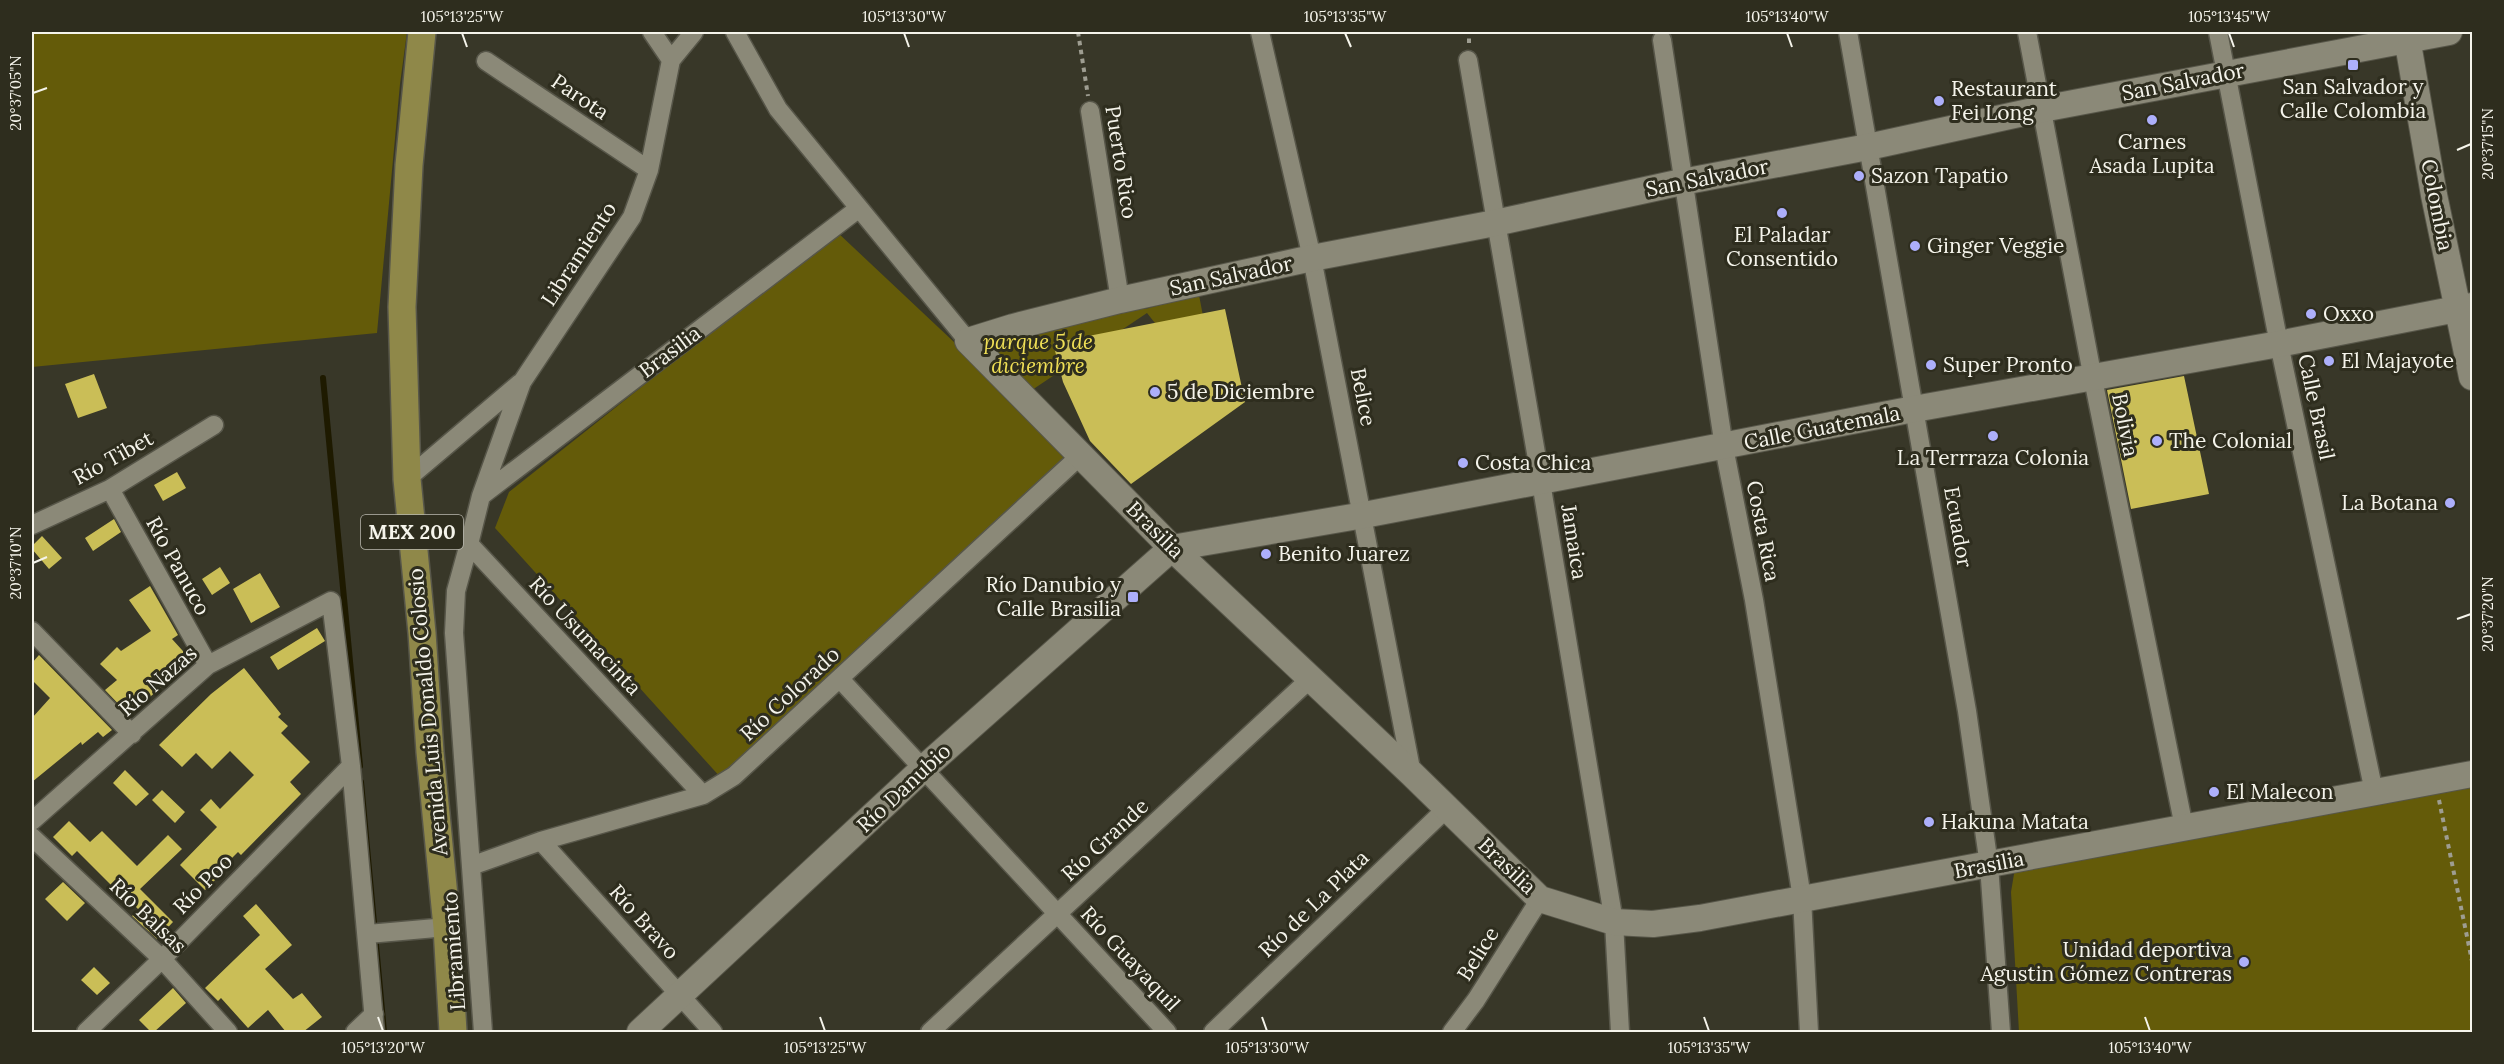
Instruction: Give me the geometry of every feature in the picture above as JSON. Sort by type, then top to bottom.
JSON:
[{"type":"main road","name":"Avenida Luis Donaldo Colosio","points":[[422,32],[409,165],[402,307],[407,479],[447,927],[453,1032]]},
{"type":"street","points":[[652,32],[671,60]]},
{"type":"street","name":"Libramiento","points":[[481,495],[522,382],[632,218],[649,170],[671,60],[694,32]]},
{"type":"street","name":"Brasilia","points":[[735,32],[778,109],[968,341],[1172,548],[1412,774],[1540,899],[1614,922],[1653,924],[1677,921],[2472,774]]},
{"type":"street","name":"Belice","points":[[1260,32],[1312,258],[1364,515],[1412,774]]},
{"type":"street","name":"Ecuador","points":[[1848,32],[1967,711],[1989,865],[2001,1032]]},
{"type":"street","name":"Bolivia","points":[[2027,32],[2093,379],[2184,827]]},
{"type":"street","name":"Calle Brasil","points":[[2218,32],[2279,344],[2374,792]]},
{"type":"street","name":"San Salvador","points":[[968,341],[1120,300],[1312,258],[1495,223],[1682,182],[1868,147],[2042,109],[2226,74],[2407,35],[2449,32]]},
{"type":"street","name":"Colombia","points":[[2407,35],[2434,195],[2465,307],[2472,377]]},
{"type":"street","name":"Costa Rica","points":[[1662,40],[1724,447],[1754,600],[1802,898],[1809,1032]]},
{"type":"street","name":"Jamaica","points":[[1468,60],[1614,922],[1620,1032]]},
{"type":"street","name":"Parota","points":[[486,61],[649,170]]},
{"type":"street","name":"Puerto Rico","points":[[1090,111],[1120,300]]},
{"type":"street","name":"Brasilia","points":[[481,495],[858,209]]},
{"type":"street","name":"Calle Guatemala","points":[[1172,548],[1364,515],[1914,409],[2093,379],[2465,307]]},
{"type":"street","points":[[407,479],[522,382]]},
{"type":"street","name":"Río Tibet","points":[[32,525],[110,489],[214,425]]},
{"type":"street","name":"Río Colorado","points":[[471,866],[541,841],[703,795],[734,776],[1081,455]]},
{"type":"street","name":"Río Panuco","points":[[110,489],[208,665]]},
{"type":"street","points":[[469,544],[481,495]]},
{"type":"street","name":"Libramiento","points":[[469,544],[456,591],[454,633],[483,1032]]},
{"type":"street","name":"Río Usumacinta","points":[[469,544],[703,795]]},
{"type":"street","name":"Río Danubio","points":[[640,1032],[924,768],[1172,548]]},
{"type":"street","name":"Río Nazas","points":[[32,821],[208,665],[331,601],[351,765]]},
{"type":"street","points":[[32,631],[132,734]]},
{"type":"street","name":"Río Guayaquil","points":[[840,679],[1167,1032]]},
{"type":"street","name":"Río Grande","points":[[930,1032],[1310,679]]},
{"type":"street","points":[[351,765],[370,934],[375,1032]]},
{"type":"street","name":"Río Poo","points":[[86,1032],[162,959],[351,765]]},
{"type":"street","name":"Río de La Plata","points":[[1213,1032],[1447,808]]},
{"type":"street","name":"Río Balsas","points":[[32,837],[162,959],[228,1032]]},
{"type":"street","name":"Río Bravo","points":[[541,841],[713,1032]]},
{"type":"street","name":"Belice","points":[[1452,1032],[1476,1000],[1540,899]]},
{"type":"street","points":[[370,934],[447,927]]},
{"type":"street","points":[[355,1032],[374,1014]]},
{"type":"path","name":"Puerto Rico","points":[[1078,32],[1090,111]]},
{"type":"path","points":[[2434,781],[2472,961]]},
{"type":"green space","points":[[32,32],[407,32],[400,84],[377,333],[32,367]]},
{"type":"green space","points":[[837,232],[1071,452],[722,779],[495,528],[509,492]]},
{"type":"green space","name":"parque 5 de diciembre","points":[[1199,295],[1207,337],[1177,351],[1147,313],[1032,390],[997,352],[1024,331],[1140,302],[1145,309]]},
{"type":"green space","name":"Unidad deportiva Agustin Gómez Contreras","points":[[2472,786],[2472,1032],[2019,1032],[2011,892],[2015,868]]},
{"type":"building","name":"5 de Diciembre","points":[[1225,309],[1245,402],[1131,484],[1090,441],[1063,382],[1053,343]]},
{"type":"building","points":[[94,374],[107,408],[78,418],[65,384]]},
{"type":"building","name":"The Colonial","points":[[2184,376],[2209,494],[2131,509],[2107,390]]},
{"type":"building","points":[[177,472],[186,488],[163,501],[154,485]]},
{"type":"building","points":[[114,519],[121,532],[93,551],[85,538]]},
{"type":"building","points":[[42,536],[62,558],[49,569],[32,549],[32,546]]},
{"type":"building","points":[[220,567],[230,583],[212,595],[202,579]]},
{"type":"building","points":[[260,573],[280,607],[251,623],[233,589]]},
{"type":"building","points":[[150,586],[178,635],[172,639],[192,661],[144,702],[145,704],[129,715],[105,690],[117,680],[100,664],[117,647],[121,651],[151,631],[129,600]]},
{"type":"building","points":[[317,628],[325,641],[278,670],[270,657]]},
{"type":"building","points":[[39,655],[112,730],[103,737],[98,732],[82,745],[81,742],[32,782],[32,718],[50,698],[32,680],[32,663]]},
{"type":"building","points":[[244,668],[281,714],[278,717],[288,726],[281,733],[310,762],[290,782],[301,794],[241,855],[238,852],[217,873],[219,876],[205,890],[180,865],[217,827],[200,810],[211,799],[220,809],[254,775],[230,751],[212,769],[196,753],[182,767],[159,745],[211,694]]},
{"type":"building","points":[[125,770],[149,794],[136,806],[113,783]]},
{"type":"building","points":[[162,790],[185,812],[175,823],[152,800]]},
{"type":"building","points":[[69,821],[90,842],[102,831],[137,866],[168,835],[182,849],[140,889],[173,922],[157,939],[132,916],[139,910],[113,884],[111,885],[77,851],[72,856],[53,837]]},
{"type":"building","points":[[63,882],[85,903],[67,921],[45,899]]},
{"type":"building","points":[[256,904],[292,945],[265,969],[293,999],[302,993],[322,1017],[303,1032],[286,1032],[268,1010],[248,1028],[221,998],[218,1001],[205,988],[260,935],[243,916]]},
{"type":"building","points":[[94,967],[110,983],[97,995],[81,980]]},
{"type":"building","points":[[173,988],[186,1003],[154,1032],[151,1032],[139,1020]]},
{"type":"waterway","points":[[323,378],[360,766]]},
{"type":"waterway","points":[[361,782],[384,1032]]},
{"type":"place","name":"San Salvador y Calle Colombia","points":[[2353,65]]},
{"type":"place","name":"Restaurant Fei Long","points":[[1939,101]]},
{"type":"place","name":"Carnes Asada Lupita","points":[[2152,120]]},
{"type":"place","name":"Sazon Tapatio","points":[[1859,176]]},
{"type":"place","name":"El Paladar Consentido","points":[[1782,213]]},
{"type":"place","name":"Ginger Veggie","points":[[1915,246]]},
{"type":"place","name":"Oxxo","points":[[2311,314]]},
{"type":"place","name":"El Majayote","points":[[2329,361]]},
{"type":"place","name":"Super Pronto","points":[[1931,365]]},
{"type":"place","name":"5 de Diciembre","points":[[1155,392]]},
{"type":"place","name":"La Terrraza Colonia","points":[[1993,436]]},
{"type":"place","name":"The Colonial","points":[[2157,441]]},
{"type":"place","name":"Costa Chica","points":[[1463,463]]},
{"type":"place","name":"La Botana","points":[[2450,503]]},
{"type":"place","name":"Benito Juarez","points":[[1266,554]]},
{"type":"place","name":"Río Danubio y Calle Brasilia","points":[[1133,597]]},
{"type":"place","name":"El Malecon","points":[[2214,792]]},
{"type":"place","name":"Hakuna Matata","points":[[1929,822]]},
{"type":"place","name":"Unidad deportiva Agustin Gómez Contreras","points":[[2244,962]]}]
